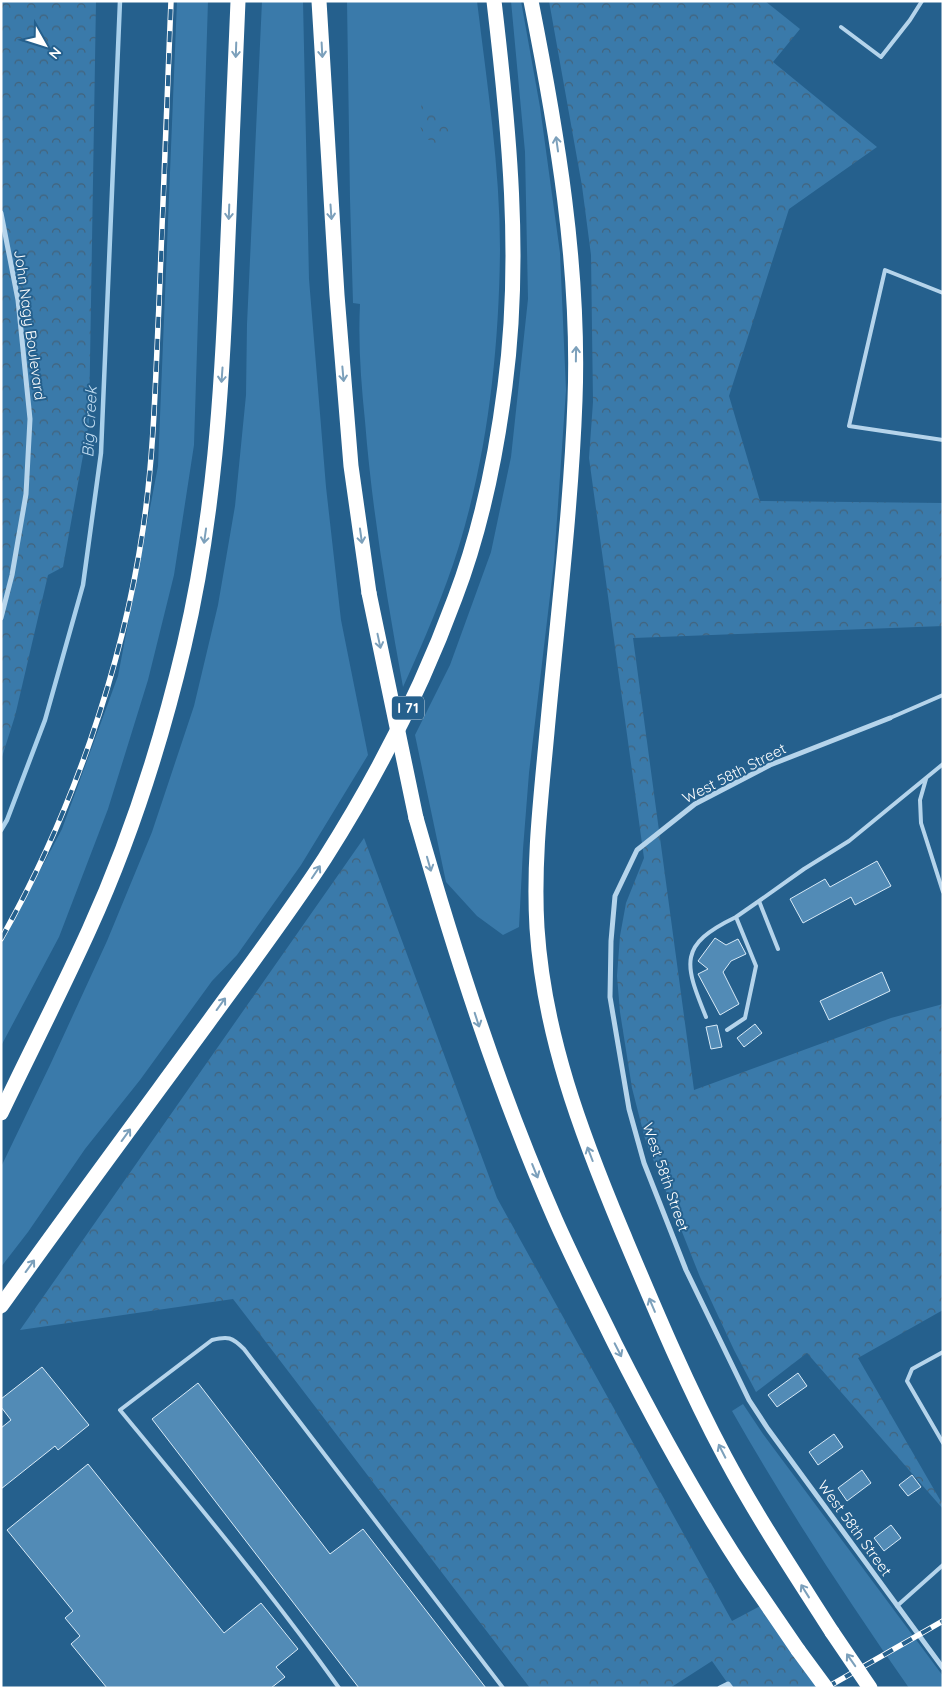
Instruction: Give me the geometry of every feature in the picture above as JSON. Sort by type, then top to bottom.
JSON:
[{"type":"highway","points":[[1,1113],[89,930],[116,862],[159,740],[195,596],[216,456],[223,360],[238,1]]},
{"type":"highway","points":[[319,1],[337,295],[350,447],[369,593],[416,818],[445,918],[480,1027],[514,1118],[555,1220],[587,1288],[657,1425],[703,1506],[745,1573],[826,1688]]},
{"type":"highway","name":"I 71","points":[[1,1306],[274,931],[324,858],[366,788],[409,706],[456,596],[473,541],[490,473],[506,382],[510,331],[512,247],[510,164],[506,103],[494,1]]},
{"type":"highway","points":[[532,1],[554,120],[564,192],[571,259],[576,349],[572,455],[538,837],[537,928],[542,978],[553,1032],[576,1116],[654,1309],[724,1455],[763,1524],[870,1688]]},
{"type":"street","name":"John Nagy Boulevard","points":[[1,213],[18,300],[30,419],[26,494],[12,575],[1,618]]},
{"type":"street","name":"West 58th Street","points":[[890,718],[770,765],[695,804],[637,850],[615,896],[611,941],[610,997],[629,1109],[644,1163],[686,1270],[749,1400],[768,1429],[943,1668]]},
{"type":"street","points":[[720,1688],[729,1686]]},
{"type":"lane","points":[[841,27],[881,57],[910,20],[922,1]]},
{"type":"lane","points":[[943,292],[885,270],[849,426],[943,440]]},
{"type":"lane","points":[[890,718],[943,695]]},
{"type":"lane","points":[[706,1017],[695,989],[691,969],[692,950],[701,938],[719,925],[736,917],[804,869],[849,841],[943,764]]},
{"type":"lane","points":[[926,779],[920,800],[921,823],[943,892]]},
{"type":"lane","points":[[759,901],[778,949]]},
{"type":"lane","points":[[727,1030],[745,1018],[756,966],[736,917]]},
{"type":"lane","points":[[339,1688],[251,1571],[120,1410],[212,1340],[224,1336],[235,1341],[244,1349],[503,1688]]},
{"type":"lane","points":[[943,1352],[912,1369],[907,1381],[943,1443]]},
{"type":"lane","points":[[897,1606],[943,1565]]},
{"type":"green space","points":[[1,1],[96,1],[89,422],[63,567],[48,575],[15,716],[1,760]]},
{"type":"green space","points":[[177,1],[208,1],[194,445],[174,575],[148,680],[108,809],[59,937],[1,1046],[1,944],[62,829],[118,676],[158,466]]},
{"type":"green space","points":[[262,1],[303,1],[309,279],[326,487],[341,620],[368,755],[301,865],[237,955],[212,981],[140,1080],[85,1149],[28,1232],[1,1267],[1,1167],[107,941],[152,832],[194,706],[218,605],[235,506],[246,395],[247,324]]},
{"type":"green space","points":[[347,1],[477,1],[489,94],[498,188],[500,250],[497,325],[490,400],[478,474],[459,546],[447,582],[403,687],[386,588],[368,454],[361,377],[360,304],[353,303]]},
{"type":"green space","points":[[511,1],[521,1],[540,107],[560,253],[566,390],[554,562],[529,773],[519,927],[503,935],[477,916],[446,882],[415,735],[450,665],[491,552],[511,457],[528,299],[525,152]]},
{"type":"green space","points":[[549,1],[765,1],[800,29],[773,62],[877,147],[789,209],[729,396],[760,501],[943,503],[943,626],[633,638],[694,1090],[891,1018],[943,1004],[943,1310],[858,1358],[943,1505],[943,1509],[807,1353],[756,1392],[700,1277],[645,1139],[632,1088],[620,1012],[617,976],[620,936],[626,903],[644,858],[589,458],[593,402],[591,255],[582,186]]},
{"type":"green space","points":[[435,100],[452,136],[445,145],[438,145],[428,139],[420,127],[422,102]]},
{"type":"green space","points":[[364,838],[497,1198],[732,1621],[766,1603],[826,1688],[731,1688],[712,1661],[670,1688],[530,1688],[233,1299],[20,1330]]},
{"type":"green space","points":[[743,1404],[763,1434],[943,1676],[943,1688],[909,1688],[817,1551],[732,1411]]},
{"type":"building","points":[[877,861],[891,886],[855,905],[851,897],[803,923],[790,899],[825,879],[830,887]]},
{"type":"building","points":[[715,938],[726,945],[738,939],[746,954],[731,961],[723,972],[739,1004],[720,1015],[698,974],[708,969],[698,961]]},
{"type":"building","points":[[882,972],[890,991],[829,1020],[820,1001]]},
{"type":"building","points":[[755,1024],[762,1033],[744,1047],[737,1038]]},
{"type":"building","points":[[717,1025],[722,1047],[711,1049],[706,1027]]},
{"type":"building","points":[[42,1367],[89,1425],[58,1450],[55,1446],[1,1489],[1,1428],[11,1420],[1,1407],[1,1399]]},
{"type":"building","points":[[798,1373],[807,1386],[777,1407],[768,1395]]},
{"type":"building","points":[[198,1383],[330,1554],[363,1529],[486,1688],[359,1688],[152,1419]]},
{"type":"building","points":[[834,1434],[843,1447],[818,1465],[809,1452]]},
{"type":"building","points":[[88,1464],[224,1633],[261,1603],[298,1649],[276,1667],[285,1677],[271,1688],[107,1688],[71,1644],[80,1636],[65,1618],[73,1611],[7,1530]]},
{"type":"building","points":[[862,1470],[871,1483],[847,1501],[838,1488]]},
{"type":"building","points":[[912,1475],[921,1487],[908,1496],[899,1485]]},
{"type":"building","points":[[891,1525],[901,1538],[884,1551],[874,1538]]},
{"type":"waterway","name":"Big Creek","points":[[1,830],[7,820],[45,720],[83,585],[101,453],[120,1]]},
{"type":"railway","points":[[1,939],[50,842],[71,792],[107,688],[134,582],[143,529],[153,428],[171,1]]},
{"type":"railway","points":[[826,1688],[943,1621]]}]
